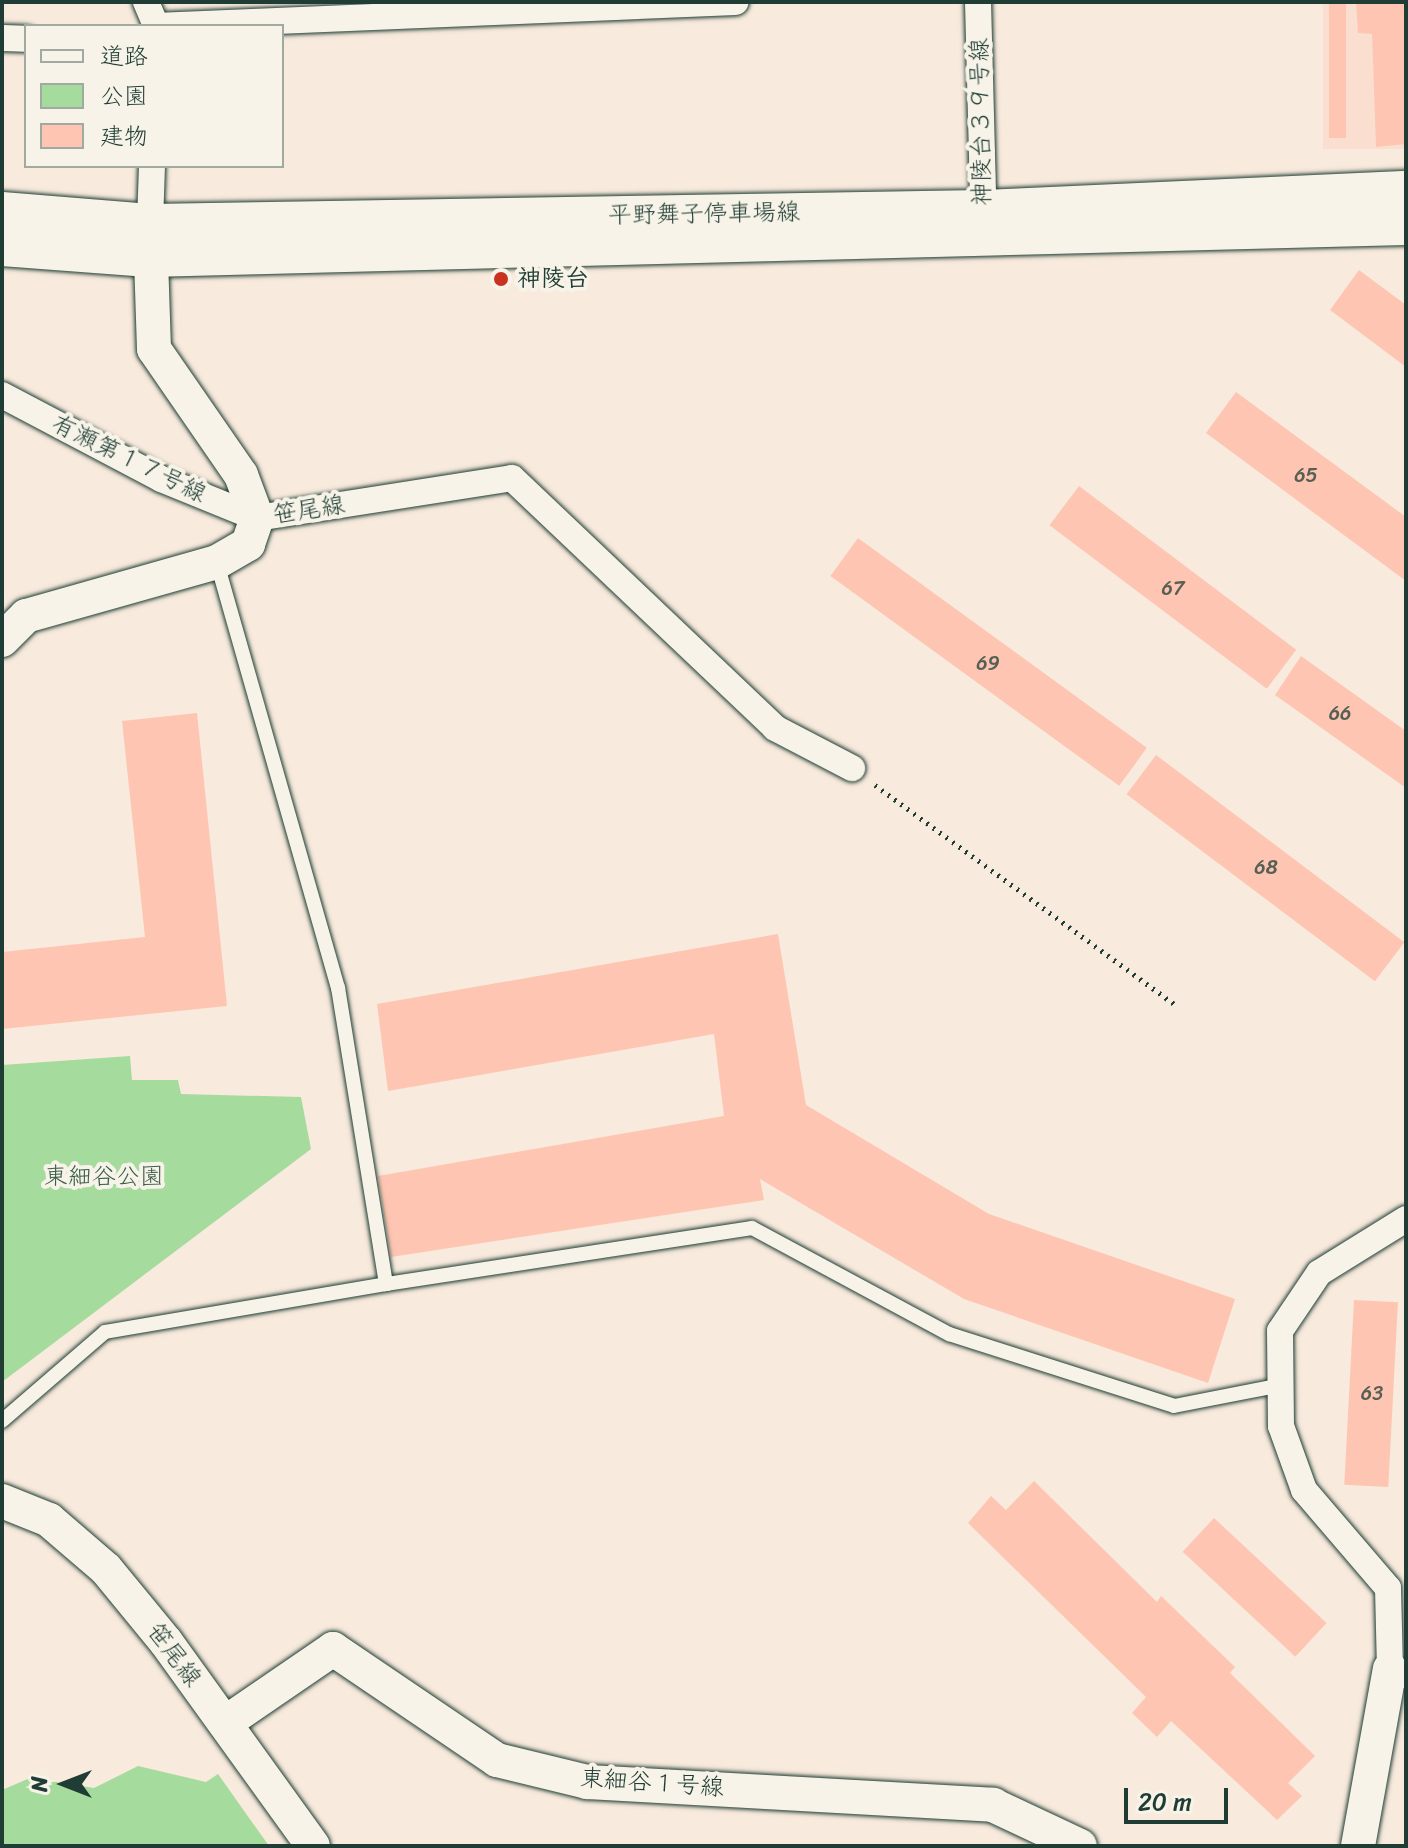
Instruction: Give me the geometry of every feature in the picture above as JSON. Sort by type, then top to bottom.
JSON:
[{"type":"main road","name":"平野舞子停車場線","points":[[984,225],[1406,190]]},
{"type":"main road","name":"平野舞子停車場線","points":[[2,211],[150,240]]},
{"type":"main road","name":"平野舞子停車場線","points":[[2,247],[150,240],[984,225],[1406,226]]},
{"type":"street","points":[[146,2],[155,24]]},
{"type":"street","points":[[181,24],[357,10],[736,2]]},
{"type":"street","name":"神陵台３９号線","points":[[978,2],[984,225]]},
{"type":"street","points":[[2,38],[24,39]]},
{"type":"street","points":[[152,168],[150,240],[154,349],[241,475],[257,518]]},
{"type":"street","name":"有瀬第１７号線","points":[[2,395],[161,479],[257,518]]},
{"type":"street","name":"笹尾線","points":[[2,640],[26,616],[217,562],[248,544],[257,518],[512,478],[775,728],[852,768]]},
{"type":"street","points":[[1358,1846],[1398,1672],[1388,1588],[1304,1490],[1281,1426],[1280,1331],[1319,1273],[1406,1219]]},
{"type":"street","name":"笹尾線","points":[[2,1501],[49,1520],[81,1543],[166,1642],[313,1846]]},
{"type":"street","name":"東細谷１号線","points":[[225,1723],[333,1649],[497,1760],[587,1782],[993,1805],[1080,1846]]},
{"type":"lane","points":[[217,562],[338,988],[386,1284]]},
{"type":"lane","points":[[2,1421],[105,1332],[386,1284],[752,1228],[949,1334],[1174,1406],[1281,1385]]},
{"type":"path","points":[[852,768],[1174,1004]]},
{"type":"shaded area","points":[[1323,2],[1406,2],[1406,149],[1323,149]]},
{"type":"green space","name":"東細谷公園","points":[[130,1056],[132,1080],[178,1080],[181,1094],[301,1097],[311,1149],[2,1382],[2,1065]]},
{"type":"green space","points":[[138,1766],[206,1782],[218,1774],[269,1846],[2,1846],[2,1790],[30,1778],[94,1788]]},
{"type":"building","points":[[1329,2],[1346,2],[1346,138],[1329,138]]},
{"type":"building","points":[[1356,2],[1406,2],[1406,144],[1376,147],[1372,34],[1358,33]]},
{"type":"building","points":[[1359,270],[1406,305],[1406,367],[1330,310]]},
{"type":"building","points":[[1236,392],[1406,517],[1406,581],[1206,433]]},
{"type":"building","points":[[1079,486],[1296,650],[1267,689],[1050,525]]},
{"type":"building","points":[[858,538],[1147,748],[1119,786],[830,576]]},
{"type":"building","points":[[1301,656],[1406,731],[1406,788],[1275,695]]},
{"type":"building","points":[[197,713],[227,1006],[2,1029],[2,952],[145,937],[122,721]]},
{"type":"building","points":[[1156,755],[1404,942],[1375,981],[1127,794]]},
{"type":"building","points":[[778,934],[806,1105],[989,1214],[1235,1299],[1208,1383],[964,1299],[760,1179],[764,1200],[391,1257],[378,1176],[724,1116],[714,1034],[388,1091],[377,1004]]},
{"type":"building","points":[[1354,1300],[1398,1302],[1388,1487],[1344,1485]]},
{"type":"building","points":[[1034,1481],[1157,1602],[1161,1596],[1235,1667],[1230,1673],[1315,1756],[1288,1783],[1302,1796],[1277,1820],[1171,1721],[1157,1737],[1132,1713],[1146,1697],[968,1523],[991,1496],[1006,1510]]},
{"type":"building","points":[[1214,1518],[1327,1623],[1295,1657],[1183,1552]]},
{"type":"place","name":"神陵台","points":[[501,279]]}]
